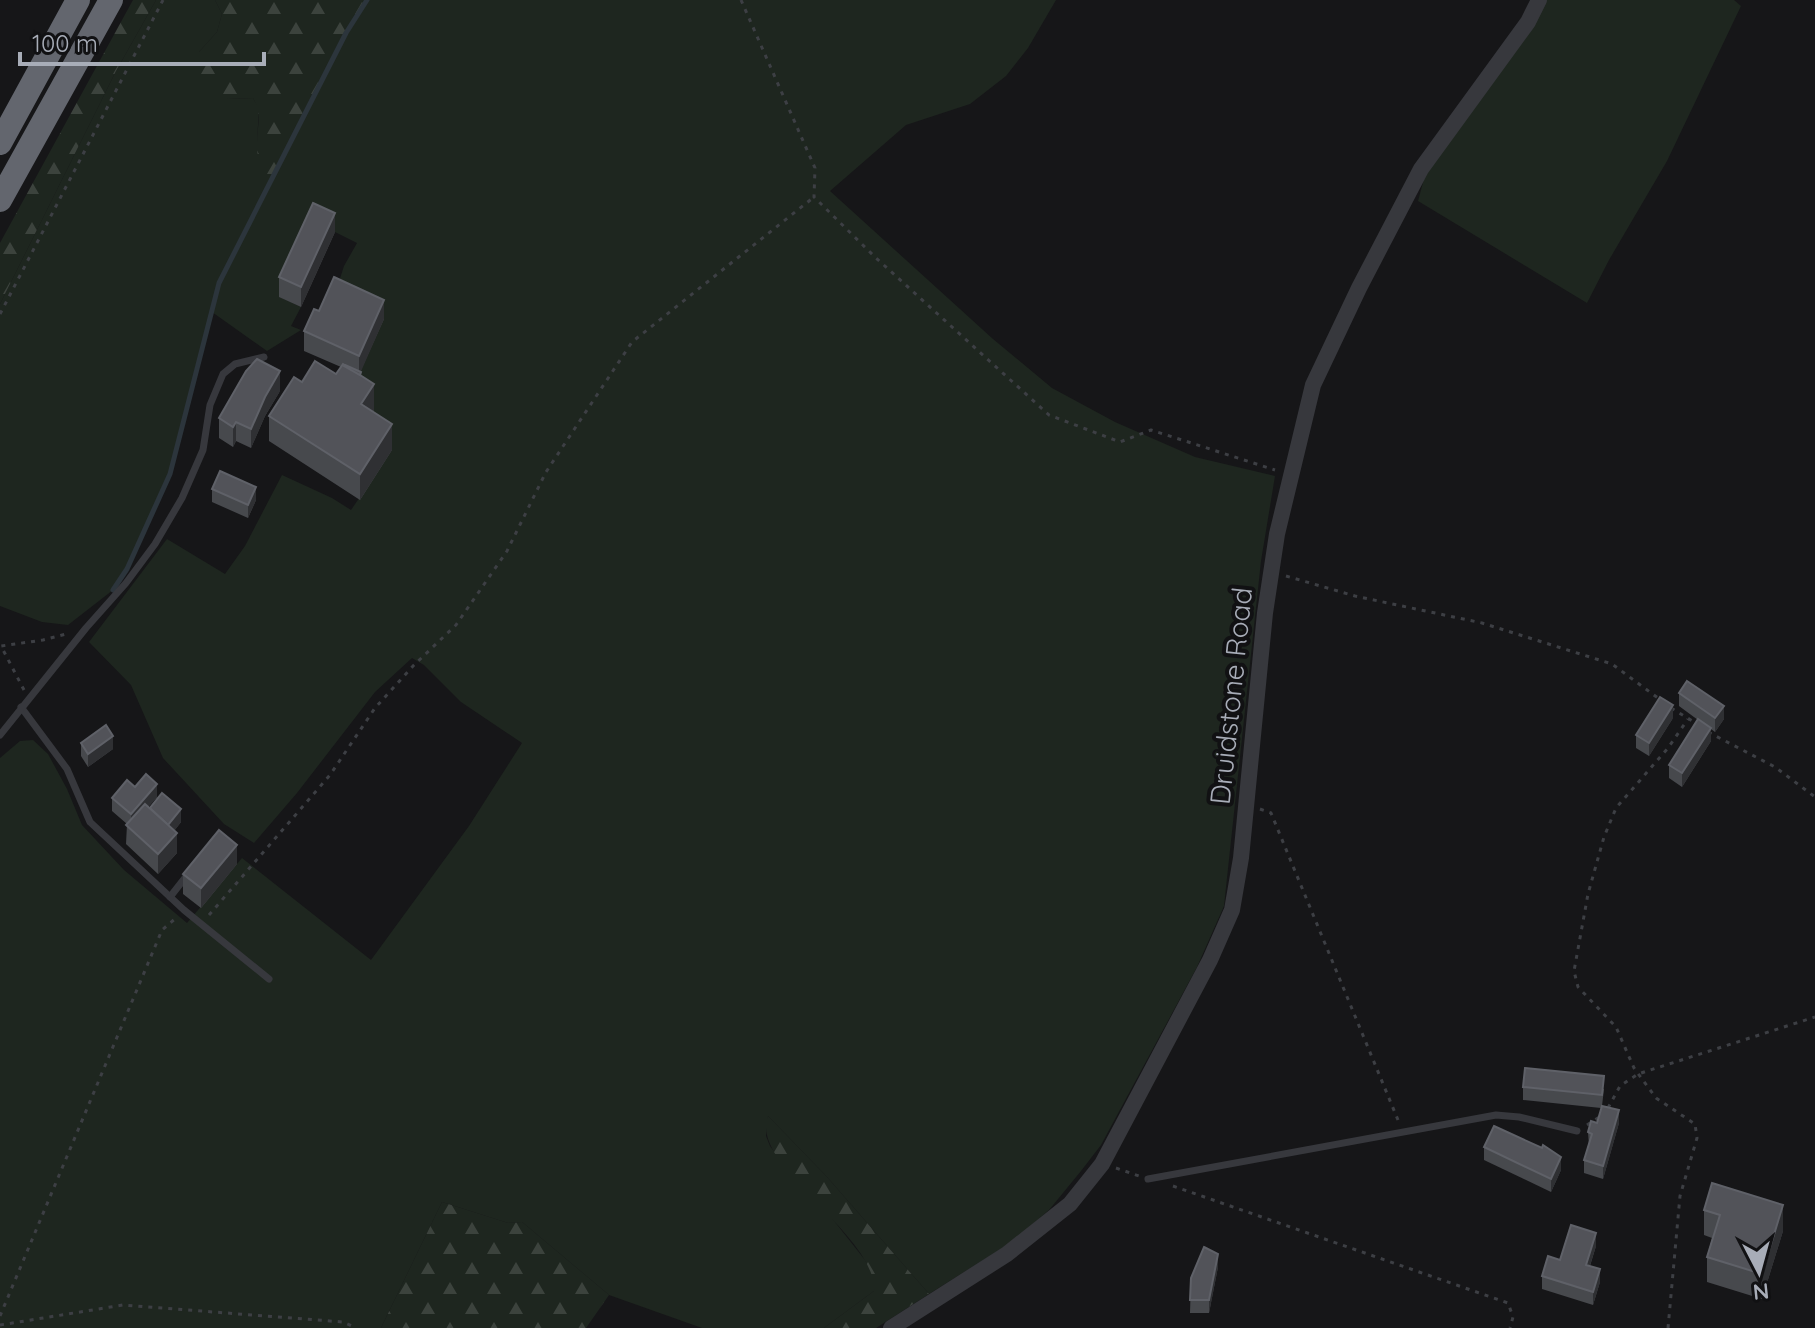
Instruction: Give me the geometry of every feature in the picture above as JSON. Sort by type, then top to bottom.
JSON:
[{"type":"highway","points":[[0,143],[78,0]]},
{"type":"highway","points":[[0,200],[111,0]]},
{"type":"street","name":"Druidstone Road","points":[[891,1328],[1038,1231],[1070,1204],[1102,1164],[1210,960],[1232,910],[1241,858],[1271,572],[1290,472],[1313,385],[1421,169],[1528,22],[1539,0]]},
{"type":"lane","points":[[0,735],[148,554],[182,498],[203,450],[210,405],[223,374],[235,364],[264,357]]},
{"type":"lane","points":[[21,707],[67,769],[90,822],[184,910],[269,979]]},
{"type":"lane","points":[[170,897],[193,867]]},
{"type":"lane","points":[[1148,1179],[1496,1115],[1519,1117],[1577,1131]]},
{"type":"path","points":[[0,314],[163,0]]},
{"type":"path","points":[[741,0],[815,168],[814,197],[876,258],[1049,415],[1120,442],[1151,430],[1290,472]]},
{"type":"path","points":[[202,923],[330,775],[375,708],[456,625],[507,551],[546,472],[632,342],[814,197]]},
{"type":"path","points":[[1271,572],[1355,596],[1482,623],[1612,664],[1688,719],[1725,743],[1775,767],[1815,797]]},
{"type":"path","points":[[28,699],[0,646],[43,640],[86,628]]},
{"type":"path","points":[[1668,1328],[1680,1196],[1697,1138],[1695,1124],[1656,1098],[1638,1074],[1616,1027],[1578,987],[1575,958],[1588,894],[1604,837],[1616,808],[1668,748],[1688,719]]},
{"type":"path","points":[[1245,804],[1271,813],[1403,1132]]},
{"type":"path","points":[[0,1316],[162,930],[184,910]]},
{"type":"path","points":[[1577,1131],[1605,1114],[1620,1086],[1638,1074],[1815,1017]]},
{"type":"path","points":[[1102,1164],[1508,1303],[1513,1317],[1510,1328]]},
{"type":"path","points":[[0,1325],[123,1305],[343,1322],[356,1328]]},
{"type":"green space","points":[[133,0],[156,0],[116,71],[0,304],[0,243]]},
{"type":"green space","points":[[156,0],[215,0],[222,14],[217,32],[199,52],[228,99],[253,98],[259,108],[257,143],[346,33],[367,0],[1056,0],[1028,48],[1006,76],[970,104],[906,125],[830,191],[993,339],[1052,388],[1115,422],[1195,457],[1275,476],[1261,561],[1224,906],[1197,967],[1101,1145],[1049,1210],[1012,1242],[929,1294],[827,1177],[768,1116],[766,1136],[770,1146],[789,1172],[831,1217],[865,1260],[875,1278],[874,1291],[824,1328],[702,1328],[609,1295],[522,1222],[508,1223],[442,1202],[381,1328],[0,1328],[0,758],[20,741],[33,740],[48,754],[82,825],[124,870],[187,923],[242,858],[371,960],[469,826],[522,743],[461,702],[424,665],[412,658],[375,692],[254,843],[224,824],[163,758],[131,685],[89,642],[167,539],[225,574],[245,546],[282,475],[351,510],[392,450],[353,397],[334,297],[344,266],[357,243],[335,232],[280,297],[301,307],[291,326],[301,330],[267,351],[212,312],[170,474],[127,569],[113,590],[68,625],[42,622],[0,606],[0,304],[116,71]]},
{"type":"green space","points":[[215,0],[367,0],[346,33],[268,187],[258,154],[259,115],[253,98],[228,99],[215,94],[202,82],[197,68],[199,52],[217,32],[222,14]]},
{"type":"green space","points":[[1547,0],[1734,0],[1741,6],[1667,161],[1587,303],[1418,201],[1425,175]]},
{"type":"green space","points":[[768,1116],[827,1177],[929,1294],[876,1328],[824,1328],[874,1291],[870,1269],[837,1224],[777,1157],[767,1136]]},
{"type":"green space","points":[[442,1202],[508,1223],[522,1222],[609,1295],[586,1328],[381,1328]]},
{"type":"building","points":[[313,203],[335,213],[301,287],[279,277]]},
{"type":"building","points":[[334,277],[384,300],[359,356],[304,331],[314,309],[319,311]]},
{"type":"building","points":[[257,359],[280,371],[251,429],[236,422],[233,427],[219,418],[246,371]]},
{"type":"building","points":[[315,361],[336,374],[343,364],[374,384],[361,404],[392,424],[360,474],[269,416],[294,377],[302,382]]},
{"type":"building","points":[[220,471],[256,487],[248,505],[212,489]]},
{"type":"building","points":[[1687,681],[1724,706],[1715,718],[1679,693]]},
{"type":"building","points":[[1660,697],[1673,705],[1649,743],[1636,735]]},
{"type":"building","points":[[1698,719],[1711,728],[1682,773],[1669,765]]},
{"type":"building","points":[[106,725],[113,736],[88,754],[81,743]]},
{"type":"building","points":[[146,774],[157,784],[131,814],[112,798],[127,780],[135,787]]},
{"type":"building","points":[[162,793],[181,809],[168,825],[150,808]]},
{"type":"building","points":[[145,804],[177,833],[158,854],[126,825]]},
{"type":"building","points":[[219,830],[237,845],[201,888],[183,874]]},
{"type":"building","points":[[1525,1068],[1604,1076],[1602,1095],[1523,1087]]},
{"type":"building","points":[[1602,1106],[1619,1110],[1603,1166],[1584,1160],[1592,1134],[1588,1132],[1591,1121],[1597,1123]]},
{"type":"building","points":[[1494,1126],[1542,1148],[1543,1145],[1561,1157],[1551,1179],[1484,1147]]},
{"type":"building","points":[[1712,1183],[1783,1205],[1762,1274],[1707,1257],[1720,1215],[1704,1210]]},
{"type":"building","points":[[1571,1225],[1596,1233],[1586,1265],[1600,1269],[1593,1292],[1542,1276],[1548,1256],[1560,1260]]},
{"type":"building","points":[[1204,1247],[1218,1254],[1209,1300],[1190,1300],[1191,1278]]},
{"type":"waterway","points":[[113,590],[127,569],[170,474],[219,283],[346,33],[367,0]]}]
